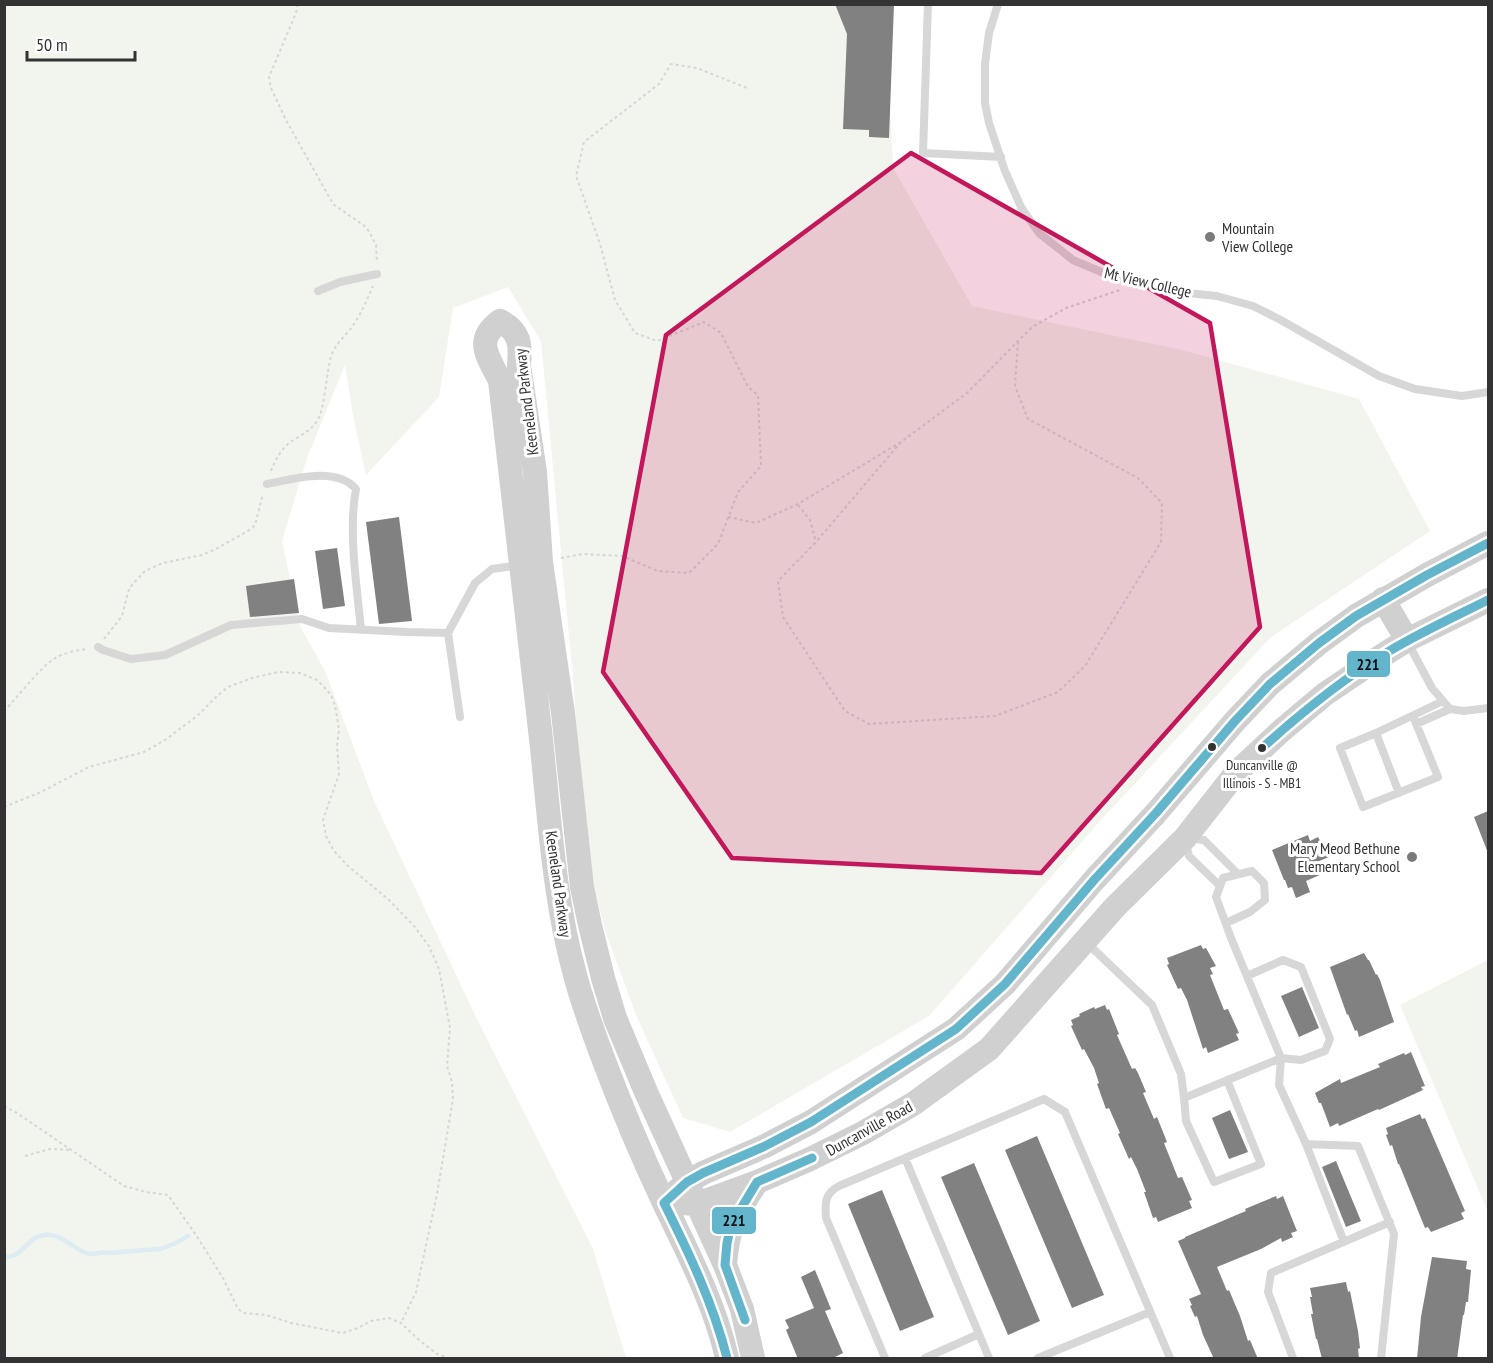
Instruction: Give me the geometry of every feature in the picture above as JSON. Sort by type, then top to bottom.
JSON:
[{"type":"main road","name":"Keeneland Parkway","points":[[727,1359],[704,1289],[623,1111],[593,1031],[565,937],[553,850],[541,732],[531,563],[535,472],[519,365],[521,349],[512,328],[500,321],[490,328],[484,341],[500,381],[531,563],[563,713],[582,887],[603,978],[615,1018],[649,1098],[725,1265],[742,1309],[753,1359]]},
{"type":"main road","name":"Duncanville Road","points":[[664,1203],[687,1182],[811,1122],[956,1029],[1005,984],[1095,879],[1270,684],[1356,616],[1383,599],[1488,543]]},
{"type":"main road","points":[[1383,599],[1407,640]]},
{"type":"main road","name":"Duncanville Road","points":[[664,1203],[697,1204],[758,1182],[863,1134],[913,1104],[989,1049],[1115,907],[1185,838],[1236,773],[1281,731],[1325,694],[1407,640],[1488,600]]},
{"type":"main road","points":[[1156,813],[1185,838]]},
{"type":"main road","points":[[939,1040],[962,1068]]},
{"type":"main road","points":[[623,1111],[649,1098]]},
{"type":"main road","points":[[725,1265],[731,1225],[758,1182]]},
{"type":"lane","points":[[928,4],[923,153],[1001,157]]},
{"type":"lane","name":"Mt View College","points":[[998,4],[989,33],[986,64],[985,94],[989,123],[1005,171],[1021,207],[1039,233],[1073,260],[1113,277],[1178,292],[1217,296],[1253,306],[1379,376],[1415,389],[1462,396],[1488,392]]},
{"type":"lane","points":[[318,291],[340,282],[377,274]]},
{"type":"lane","points":[[267,484],[314,476],[337,477],[351,483],[356,489],[353,503],[354,553],[361,630]]},
{"type":"lane","points":[[460,717],[448,633],[475,583],[492,569],[531,563]]},
{"type":"lane","points":[[98,647],[131,659],[165,655],[231,625],[302,620],[328,628],[448,633]]},
{"type":"lane","points":[[1407,640],[1432,688],[1449,709]]},
{"type":"lane","points":[[1414,720],[1443,701]]},
{"type":"lane","points":[[1414,720],[1438,777],[1363,807],[1340,748],[1376,733],[1414,720],[1449,709],[1464,711],[1488,708]]},
{"type":"lane","points":[[1376,733],[1399,793]]},
{"type":"lane","points":[[1220,886],[1189,856],[1185,838],[1204,840],[1238,874]]},
{"type":"lane","points":[[1226,923],[1250,912],[1265,900],[1264,883],[1252,871],[1223,878],[1216,897],[1231,938],[1281,1058],[1279,1085],[1306,1144],[1344,1242]]},
{"type":"lane","points":[[1085,941],[1152,1005],[1181,1074],[1186,1121],[1214,1182],[1261,1164],[1227,1080]]},
{"type":"lane","points":[[1184,1098],[1281,1058],[1301,1060],[1325,1051],[1330,1039],[1301,967],[1283,960],[1247,976]]},
{"type":"lane","points":[[885,1359],[826,1218],[825,1202],[833,1189],[838,1186],[1044,1099],[1065,1112],[1170,1359]]},
{"type":"lane","points":[[1306,1144],[1358,1146],[1390,1221],[1394,1234],[1381,1359]]},
{"type":"lane","points":[[905,1158],[989,1359]]},
{"type":"lane","points":[[1293,1359],[1268,1292],[1271,1273],[1390,1221]]},
{"type":"lane","points":[[1038,1359],[1150,1312]]},
{"type":"lane","points":[[925,1359],[979,1334]]},
{"type":"path","points":[[4,711],[53,659],[78,650],[98,647],[122,616],[128,592],[145,571],[202,555],[251,529],[255,525],[273,464],[289,443],[311,429],[319,418],[329,364],[336,344],[360,315],[374,285],[377,274],[376,245],[366,227],[333,204],[270,88],[269,77],[296,14],[298,4]]},
{"type":"path","points":[[531,563],[583,554],[621,556],[658,571],[689,573],[718,544],[738,492],[761,466],[758,395],[748,387],[721,333],[704,322],[657,341],[635,333],[615,300],[600,244],[576,176],[584,142],[659,84],[671,64],[697,68],[747,88]]},
{"type":"path","points":[[728,517],[756,523],[798,504],[901,442],[967,393],[1032,327],[1066,308],[1140,283]]},
{"type":"path","points":[[901,442],[816,542],[778,581],[783,617],[845,711],[870,724],[995,717],[1058,692],[1085,666],[1161,542],[1162,503],[1138,478],[1028,419],[1015,386],[1018,342]]},
{"type":"path","points":[[798,504],[810,520],[816,542]]},
{"type":"path","points":[[4,807],[41,792],[89,767],[144,752],[165,740],[197,716],[228,687],[252,678],[278,672],[300,673],[317,680],[331,695],[339,730],[339,774],[323,820],[326,836],[334,851],[348,866],[388,900],[414,926],[429,946],[439,969],[450,1028],[447,1066],[452,1082],[453,1099],[437,1194],[416,1292],[401,1323]]},
{"type":"path","points":[[4,1106],[124,1186],[168,1195],[223,1278],[238,1309],[291,1323],[343,1333],[371,1321],[389,1318],[401,1323],[437,1354],[449,1359]]},
{"type":"path","points":[[25,1156],[50,1149],[71,1150]]},
{"type":"path","points":[[437,1354],[439,1359]]},
{"type":"highlighted area","points":[[911,153],[1210,323],[1260,627],[1041,873],[732,858],[603,672],[666,335]]},
{"type":"shaded area","points":[[5,5],[885,5],[893,168],[972,306],[1182,350],[1359,399],[1430,531],[1271,637],[1100,821],[929,1016],[730,1132],[683,1118],[636,1015],[605,930],[586,855],[573,678],[541,341],[508,287],[453,308],[439,397],[366,475],[345,365],[307,458],[282,541],[300,626],[325,671],[374,801],[475,1015],[593,1249],[626,1358],[5,1358]]},
{"type":"shaded area","points":[[1488,960],[1488,1212],[1400,1005]]},
{"type":"building","points":[[835,4],[894,4],[889,138],[869,137],[869,130],[843,129],[847,34]]},
{"type":"building","points":[[399,517],[412,621],[379,624],[366,522]]},
{"type":"building","points":[[337,548],[345,606],[323,609],[315,551]]},
{"type":"building","points":[[294,579],[299,613],[250,617],[246,586]]},
{"type":"building","points":[[1488,811],[1488,853],[1474,817]]},
{"type":"building","points":[[1308,835],[1310,841],[1318,837],[1329,857],[1317,862],[1322,874],[1306,881],[1310,892],[1296,898],[1292,887],[1288,888],[1284,880],[1272,850]]},
{"type":"building","points":[[1201,945],[1203,949],[1206,948],[1216,966],[1210,968],[1213,974],[1210,975],[1224,1010],[1228,1009],[1239,1033],[1236,1034],[1239,1040],[1208,1053],[1206,1047],[1203,1049],[1187,1000],[1181,988],[1178,989],[1167,965],[1169,964],[1167,958]]},
{"type":"building","points":[[1364,953],[1380,980],[1394,1022],[1359,1037],[1347,1015],[1330,967]]},
{"type":"building","points":[[1302,987],[1319,1028],[1299,1037],[1281,996]]},
{"type":"building","points":[[1105,1005],[1107,1010],[1109,1009],[1119,1034],[1117,1035],[1132,1069],[1135,1068],[1138,1073],[1146,1092],[1143,1093],[1154,1119],[1157,1117],[1167,1142],[1164,1143],[1178,1178],[1182,1177],[1192,1200],[1189,1201],[1192,1208],[1158,1222],[1156,1217],[1153,1218],[1137,1169],[1131,1157],[1129,1159],[1109,1108],[1106,1109],[1094,1068],[1084,1049],[1082,1050],[1071,1026],[1073,1025],[1071,1020],[1080,1016],[1079,1014]]},
{"type":"building","points":[[1411,1052],[1425,1086],[1421,1087],[1423,1090],[1339,1126],[1338,1123],[1330,1127],[1315,1093],[1340,1079],[1341,1083],[1380,1067],[1378,1064]]},
{"type":"building","points":[[1230,1110],[1248,1152],[1229,1159],[1212,1118]]},
{"type":"building","points":[[1420,1114],[1422,1119],[1425,1118],[1465,1211],[1461,1213],[1464,1219],[1431,1232],[1428,1227],[1425,1228],[1386,1135],[1388,1134],[1386,1128]]},
{"type":"building","points":[[1037,1136],[1104,1295],[1072,1308],[1005,1150]]},
{"type":"building","points":[[1336,1161],[1361,1221],[1346,1227],[1322,1167]]},
{"type":"building","points":[[974,1163],[1040,1321],[1008,1335],[941,1177]]},
{"type":"building","points":[[882,1190],[934,1317],[900,1331],[848,1204]]},
{"type":"building","points":[[1276,1196],[1277,1199],[1283,1196],[1297,1231],[1291,1233],[1293,1237],[1282,1242],[1281,1238],[1217,1267],[1240,1316],[1248,1341],[1250,1340],[1258,1359],[1214,1359],[1197,1316],[1195,1317],[1190,1306],[1192,1305],[1189,1299],[1201,1294],[1178,1241]]},
{"type":"building","points":[[1432,1257],[1467,1261],[1466,1269],[1471,1270],[1468,1302],[1466,1302],[1463,1315],[1457,1359],[1417,1359],[1421,1317]]},
{"type":"building","points":[[815,1270],[831,1309],[825,1311],[843,1353],[831,1359],[798,1359],[786,1330],[789,1328],[785,1320],[814,1308],[801,1277]]},
{"type":"building","points":[[1346,1282],[1358,1331],[1359,1359],[1322,1359],[1311,1314],[1313,1314],[1310,1288]]},
{"type":"waterway","points":[[4,1258],[21,1251],[36,1237],[47,1235],[59,1237],[91,1254],[160,1249],[188,1236]]},
{"type":"transit line","name":"221","points":[[727,1358],[708,1298],[664,1203],[687,1182],[811,1122],[956,1029],[1005,984],[1095,879],[1270,684],[1356,616],[1488,543]]},
{"type":"transit line","name":"221","points":[[1262,748],[1322,698],[1369,663],[1488,600]]},
{"type":"transit line","name":"221","points":[[745,1320],[725,1265],[731,1225],[757,1182],[812,1158]]},
{"type":"place","name":"Mountain View College","points":[[1210,237]]},
{"type":"place","name":"Duncanville @ Illinois - S - MB1","points":[[1262,748]]},
{"type":"place","name":"Mary Meod Bethune Elementary School","points":[[1412,857]]}]
